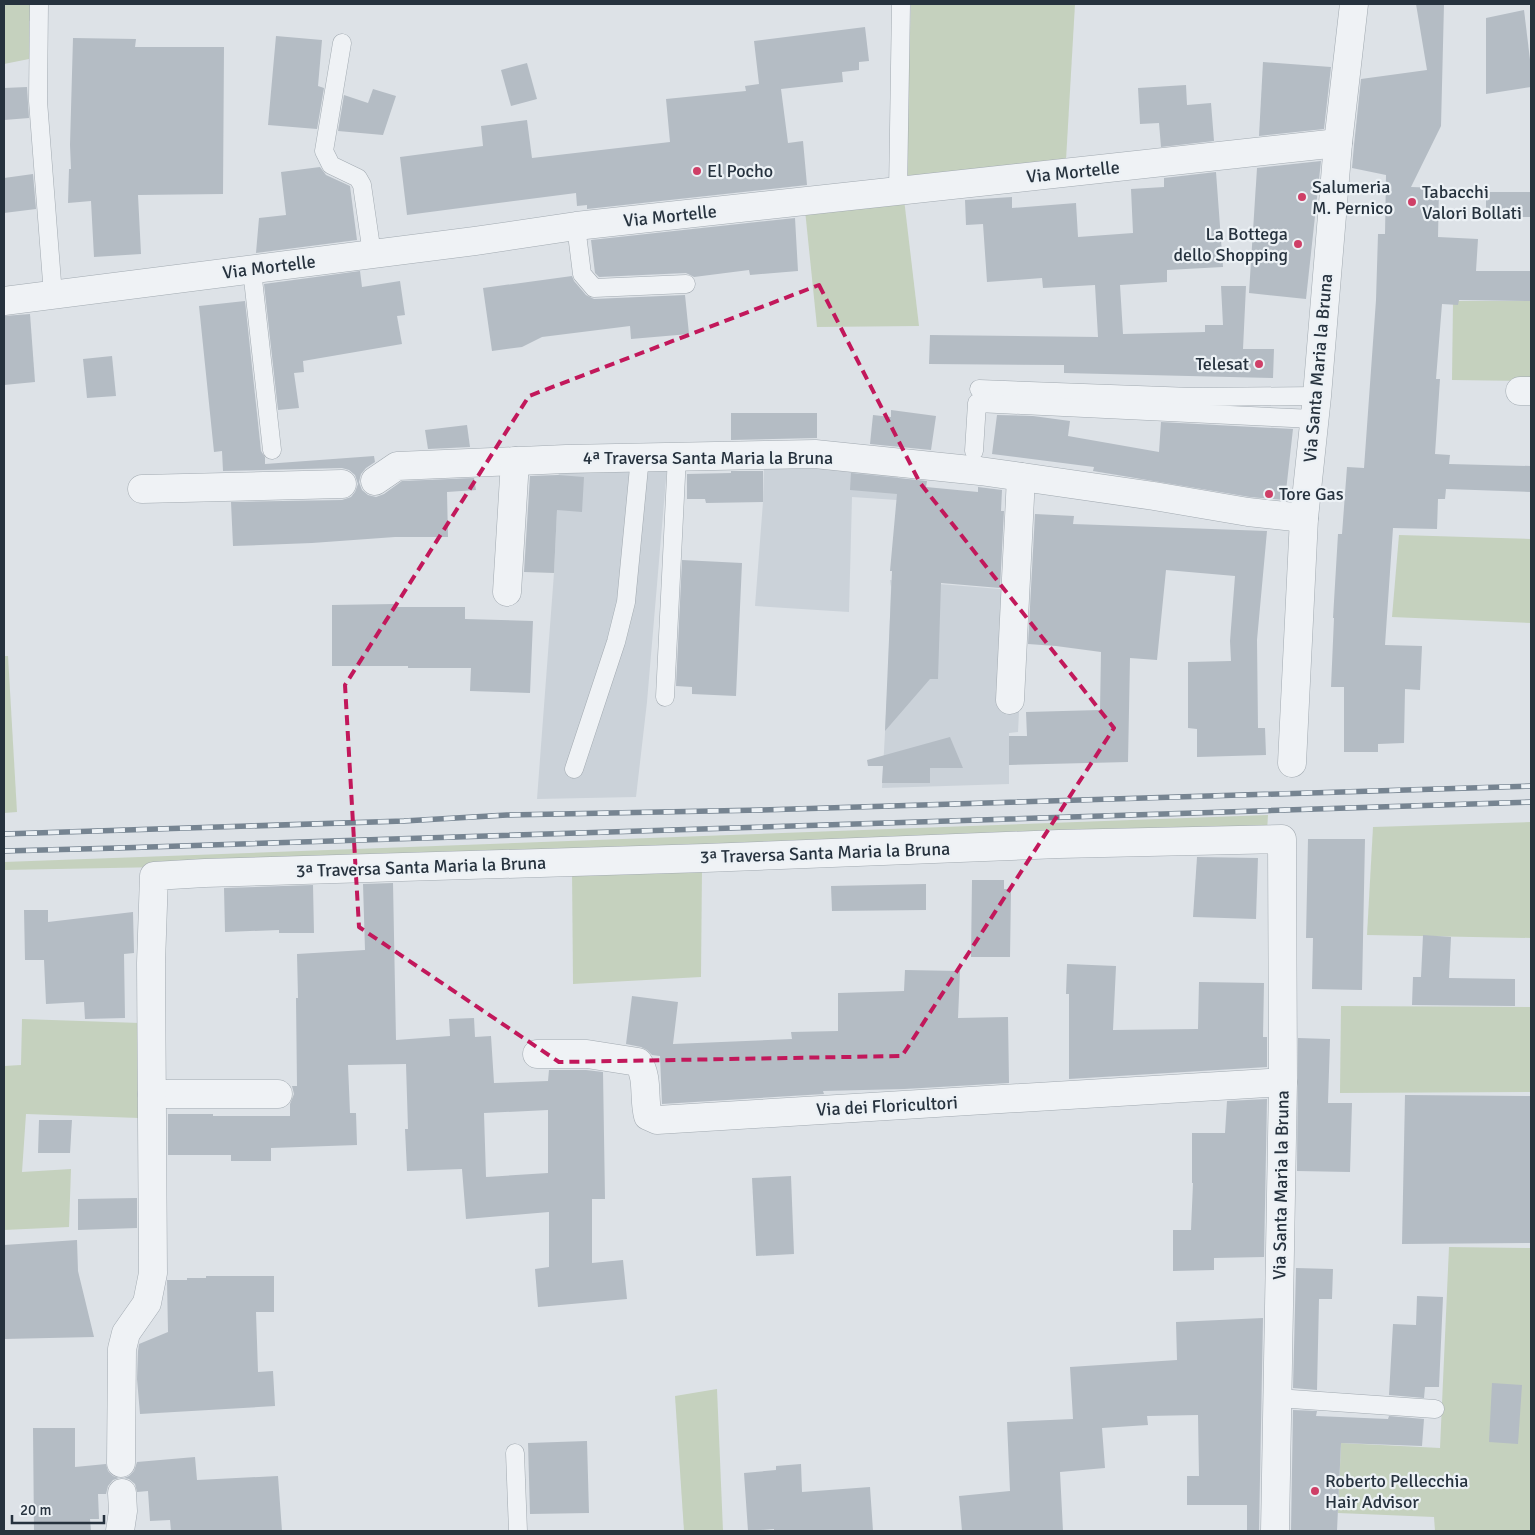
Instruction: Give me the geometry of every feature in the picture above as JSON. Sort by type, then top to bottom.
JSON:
[{"type":"street","name":"Via Santa Maria la Bruna","points":[[1292,763],[1304,518],[1338,143],[1354,4]]},
{"type":"street","name":"Via Mortelle","points":[[4,301],[475,241],[576,226],[1338,143]]},
{"type":"street","name":"4ª Traversa Santa Maria la Bruna","points":[[375,481],[397,466],[640,457],[815,454],[970,470],[1154,496],[1248,512],[1304,518]]},
{"type":"street","points":[[507,592],[514,461]]},
{"type":"street","points":[[1010,700],[1021,477]]},
{"type":"street","points":[[142,489],[342,484]]},
{"type":"street","name":"Via Santa Maria la Bruna","points":[[1275,1531],[1283,1082],[1282,839]]},
{"type":"street","name":"3ª Traversa Santa Maria la Bruna","points":[[121,1463],[122,1350],[126,1334],[147,1303],[153,1273],[151,963],[154,876],[696,859],[1059,844],[1282,839]]},
{"type":"street","name":"Via dei Floricultori","points":[[537,1054],[587,1054],[638,1062],[644,1071],[648,1116],[657,1120],[1283,1082]]},
{"type":"street","points":[[152,1094],[278,1094]]},
{"type":"street","points":[[120,1531],[123,1511],[122,1493]]},
{"type":"lane","points":[[39,4],[38,100],[54,295]]},
{"type":"lane","points":[[898,192],[901,4]]},
{"type":"lane","points":[[342,43],[324,151],[332,164],[358,178],[362,185],[372,254]]},
{"type":"lane","points":[[576,226],[582,274],[594,288],[686,284]]},
{"type":"lane","points":[[252,270],[272,450]]},
{"type":"lane","points":[[979,389],[1192,397],[1315,408]]},
{"type":"lane","points":[[974,451],[977,403],[1315,408]]},
{"type":"lane","points":[[665,697],[677,456]]},
{"type":"lane","points":[[574,769],[616,642],[626,602],[640,457]]},
{"type":"lane","points":[[1278,1398],[1435,1409]]},
{"type":"lane","points":[[515,1453],[518,1531]]},
{"type":"highlighted area","points":[[819,285],[920,483],[1114,728],[902,1056],[559,1062],[359,927],[345,685],[529,396]]},
{"type":"shaded area","points":[[764,465],[827,466],[898,472],[897,500],[852,497],[849,612],[755,606]]},
{"type":"shaded area","points":[[559,467],[667,467],[647,702],[636,797],[537,799],[554,573]]},
{"type":"shaded area","points":[[890,580],[1025,591],[1018,732],[1009,733],[1009,784],[882,788],[888,677]]},
{"type":"green space","points":[[4,4],[48,4],[48,18],[29,21],[29,59],[4,64]]},
{"type":"green space","points":[[911,4],[1075,4],[1066,160],[905,180]]},
{"type":"green space","points":[[904,199],[919,326],[817,327],[805,210]]},
{"type":"green space","points":[[1453,301],[1531,301],[1531,381],[1452,380]]},
{"type":"green space","points":[[1399,535],[1531,539],[1531,623],[1392,617]]},
{"type":"green space","points":[[4,656],[8,656],[17,812],[4,813]]},
{"type":"green space","points":[[1268,815],[1267,831],[329,864],[4,870],[4,862]]},
{"type":"green space","points":[[1531,822],[1531,938],[1367,935],[1373,827]]},
{"type":"green space","points":[[702,867],[701,977],[573,984],[572,869]]},
{"type":"green space","points":[[1341,1006],[1531,1007],[1531,1092],[1340,1093]]},
{"type":"green space","points":[[22,1019],[140,1023],[139,1118],[26,1114],[22,1172],[71,1169],[69,1227],[4,1230],[4,1066],[21,1065]]},
{"type":"green space","points":[[1449,1247],[1531,1248],[1531,1531],[1435,1531],[1434,1517],[1338,1513],[1341,1443],[1440,1448]]},
{"type":"green space","points":[[717,1389],[723,1531],[684,1531],[675,1396]]},
{"type":"building","points":[[1416,4],[1444,4],[1441,126],[1411,187],[1439,188],[1438,237],[1478,239],[1476,271],[1531,271],[1531,301],[1459,300],[1458,305],[1442,304],[1436,379],[1440,379],[1435,454],[1450,455],[1449,464],[1531,466],[1531,492],[1446,489],[1445,499],[1438,499],[1437,529],[1393,528],[1385,645],[1422,646],[1420,690],[1405,689],[1404,743],[1378,744],[1378,752],[1344,752],[1344,687],[1331,687],[1338,534],[1342,534],[1347,467],[1364,468],[1376,300],[1378,234],[1385,234],[1386,175],[1352,168],[1354,145],[1361,79],[1427,70]]},
{"type":"building","points":[[1524,10],[1531,68],[1531,87],[1486,94],[1486,18]]},
{"type":"building","points":[[865,27],[869,61],[859,62],[859,70],[842,72],[843,82],[781,89],[788,143],[803,141],[807,185],[587,209],[587,205],[577,206],[576,193],[407,215],[400,157],[483,146],[481,126],[527,120],[532,158],[670,142],[666,99],[746,91],[745,86],[759,84],[754,41]]},
{"type":"building","points":[[276,36],[322,40],[318,86],[324,88],[317,129],[268,125]]},
{"type":"building","points":[[73,38],[136,39],[135,47],[224,47],[223,194],[138,195],[141,254],[94,257],[91,201],[68,203],[69,169],[71,169]]},
{"type":"building","points":[[1263,62],[1331,67],[1324,129],[1259,136]]},
{"type":"building","points":[[527,63],[537,99],[511,106],[501,70]]},
{"type":"building","points":[[1186,85],[1187,105],[1211,103],[1214,141],[1161,147],[1159,123],[1140,124],[1138,88]]},
{"type":"building","points":[[27,87],[29,118],[4,120],[4,88]]},
{"type":"building","points":[[373,89],[396,96],[383,135],[338,131],[344,95],[368,103]]},
{"type":"building","points":[[1321,161],[1306,299],[1249,293],[1257,168]]},
{"type":"building","points":[[320,167],[326,175],[350,186],[357,240],[256,253],[259,218],[286,215],[281,172]]},
{"type":"building","points":[[1216,172],[1223,267],[1167,270],[1167,282],[1120,285],[1123,334],[1205,332],[1205,325],[1223,325],[1221,286],[1246,286],[1243,349],[1274,349],[1273,378],[1064,373],[1064,365],[929,364],[930,335],[1098,337],[1095,285],[1043,288],[1042,278],[987,282],[983,224],[966,225],[965,200],[1012,197],[1012,208],[1076,203],[1078,237],[1133,233],[1131,189],[1164,187],[1164,178]]},
{"type":"building","points":[[33,174],[36,209],[4,213],[4,178]]},
{"type":"building","points":[[1486,192],[1531,192],[1531,217],[1486,217]]},
{"type":"building","points":[[795,218],[798,271],[750,275],[749,270],[694,277],[686,273],[599,277],[595,273],[591,240]]},
{"type":"building","points":[[360,271],[362,287],[400,281],[405,315],[397,316],[402,344],[303,361],[304,372],[294,373],[299,408],[278,410],[264,284]]},
{"type":"building","points":[[572,276],[586,295],[594,299],[685,295],[689,334],[631,339],[630,326],[542,337],[522,347],[492,351],[483,288]]},
{"type":"building","points":[[245,301],[261,451],[265,457],[265,464],[374,456],[375,462],[361,474],[359,482],[362,490],[368,495],[376,497],[384,494],[402,481],[474,478],[476,490],[447,492],[448,537],[395,537],[233,546],[231,502],[342,500],[351,497],[358,484],[355,475],[349,470],[342,468],[223,471],[222,451],[214,452],[199,306]]},
{"type":"building","points":[[30,314],[35,382],[4,385],[4,316]]},
{"type":"building","points":[[112,356],[116,396],[87,398],[83,359]]},
{"type":"building","points":[[891,410],[936,416],[931,450],[870,444],[873,415],[891,417]]},
{"type":"building","points":[[731,413],[817,413],[817,438],[731,440]]},
{"type":"building","points":[[997,415],[1033,416],[1070,421],[1068,436],[1159,452],[1161,422],[1293,429],[1285,500],[1250,497],[1093,471],[1094,467],[992,454]]},
{"type":"building","points":[[467,425],[470,447],[428,449],[425,430]]},
{"type":"building","points":[[731,471],[763,471],[763,502],[706,503],[705,499],[687,499],[687,474],[731,473]]},
{"type":"building","points":[[851,473],[927,481],[926,487],[978,492],[978,487],[1002,490],[1001,511],[1004,511],[1000,588],[941,583],[938,679],[930,679],[885,731],[892,571],[890,571],[897,494],[850,490]]},
{"type":"building","points":[[558,475],[584,477],[582,512],[557,510],[554,573],[524,572],[530,476]]},
{"type":"building","points":[[1035,514],[1074,516],[1073,524],[1267,531],[1257,640],[1258,728],[1265,728],[1266,755],[1197,757],[1197,729],[1188,728],[1188,662],[1231,661],[1230,641],[1235,576],[1166,570],[1157,660],[1130,658],[1128,762],[1009,765],[1009,736],[1027,736],[1026,712],[1100,710],[1101,652],[1028,644]]},
{"type":"building","points":[[682,560],[742,563],[736,696],[692,694],[692,687],[676,686]]},
{"type":"building","points":[[395,604],[395,607],[465,607],[465,619],[533,621],[530,693],[470,691],[471,668],[332,666],[332,605]]},
{"type":"building","points":[[950,737],[963,768],[930,768],[930,783],[882,783],[883,766],[868,766],[867,760]]},
{"type":"building","points":[[1308,839],[1365,839],[1362,990],[1312,989],[1313,938],[1306,938]]},
{"type":"building","points":[[1197,857],[1258,858],[1256,919],[1193,917]]},
{"type":"building","points":[[972,880],[1004,880],[1004,889],[1011,889],[1010,957],[971,957]]},
{"type":"building","points":[[393,883],[396,1040],[450,1036],[449,1019],[474,1018],[475,1037],[491,1036],[494,1083],[548,1081],[549,1070],[603,1072],[605,1199],[592,1199],[592,1263],[623,1260],[627,1299],[538,1307],[535,1269],[549,1267],[549,1212],[466,1219],[462,1169],[407,1171],[405,1129],[408,1129],[406,1064],[348,1065],[350,1113],[356,1113],[357,1145],[271,1148],[271,1161],[231,1161],[231,1155],[168,1155],[168,1114],[290,1116],[290,1104],[294,1094],[292,1086],[297,1086],[297,954],[365,950],[363,884]],"holes":[[[548,1110],[548,1173],[486,1177],[484,1113]]]},
{"type":"building","points":[[926,884],[926,910],[832,911],[831,886]]},
{"type":"building","points":[[313,885],[314,933],[279,933],[279,930],[225,932],[224,888]]},
{"type":"building","points":[[24,910],[48,910],[48,922],[133,912],[134,953],[124,954],[125,1018],[85,1019],[84,1002],[46,1004],[44,960],[25,960]]},
{"type":"building","points":[[1423,935],[1451,937],[1449,978],[1515,979],[1515,1006],[1412,1005],[1413,977],[1421,977]]},
{"type":"building","points":[[1067,964],[1116,966],[1113,1030],[1198,1029],[1199,982],[1264,983],[1263,1037],[1267,1037],[1267,1067],[1069,1079],[1069,994],[1066,994]]},
{"type":"building","points":[[905,970],[960,971],[958,1018],[1008,1017],[1009,1083],[823,1091],[824,1094],[662,1104],[660,1056],[652,1055],[641,1047],[626,1044],[632,996],[678,1002],[673,1044],[792,1039],[791,1032],[838,1031],[838,993],[904,991]]},
{"type":"building","points":[[1298,1038],[1330,1039],[1328,1103],[1352,1103],[1350,1172],[1297,1171]]},
{"type":"building","points":[[1405,1095],[1531,1096],[1531,1243],[1402,1244]]},
{"type":"building","points":[[1267,1099],[1264,1257],[1214,1258],[1214,1270],[1173,1271],[1173,1230],[1191,1230],[1193,1183],[1192,1133],[1225,1133],[1227,1101]]},
{"type":"building","points":[[39,1120],[72,1120],[70,1153],[38,1153]]},
{"type":"building","points":[[791,1176],[794,1254],[756,1256],[752,1178]]},
{"type":"building","points":[[137,1198],[137,1228],[78,1230],[78,1199]]},
{"type":"building","points":[[77,1240],[78,1271],[94,1337],[4,1339],[4,1245]]},
{"type":"building","points":[[1296,1268],[1333,1269],[1332,1299],[1319,1299],[1317,1390],[1293,1388]]},
{"type":"building","points":[[206,1276],[274,1276],[274,1312],[256,1312],[258,1372],[273,1371],[275,1406],[140,1414],[137,1379],[139,1344],[168,1332],[167,1280],[187,1280],[187,1278],[206,1278]]},
{"type":"building","points":[[1417,1296],[1443,1297],[1439,1387],[1425,1387],[1424,1398],[1389,1395],[1393,1324],[1416,1325]]},
{"type":"building","points":[[1263,1318],[1259,1531],[1247,1531],[1247,1505],[1187,1505],[1187,1476],[1199,1476],[1198,1415],[1147,1416],[1148,1425],[1102,1428],[1105,1468],[1060,1472],[1063,1531],[962,1531],[959,1496],[1010,1491],[1007,1422],[1073,1419],[1070,1367],[1177,1360],[1176,1322]]},
{"type":"building","points":[[1492,1383],[1522,1385],[1518,1444],[1489,1442]]},
{"type":"building","points":[[1293,1410],[1317,1411],[1316,1416],[1388,1419],[1389,1416],[1424,1419],[1422,1446],[1341,1443],[1337,1531],[1291,1531]]},
{"type":"building","points":[[33,1428],[75,1428],[75,1467],[106,1464],[108,1471],[113,1476],[119,1478],[113,1480],[108,1486],[106,1494],[98,1494],[99,1519],[90,1519],[91,1531],[34,1531]]},
{"type":"building","points":[[587,1441],[589,1513],[530,1514],[528,1443]]},
{"type":"building","points":[[195,1457],[197,1480],[278,1476],[282,1531],[171,1531],[170,1520],[150,1521],[148,1491],[137,1492],[135,1484],[129,1479],[124,1478],[134,1471],[137,1462]]},
{"type":"building","points":[[801,1464],[802,1492],[870,1487],[873,1531],[774,1531],[774,1529],[748,1531],[744,1473],[776,1470],[776,1466]]},
{"type":"railway","points":[[4,834],[404,821],[507,815],[762,810],[1531,786]]},
{"type":"railway","points":[[4,851],[1531,802]]},
{"type":"place","name":"El Pocho","points":[[697,171]]},
{"type":"place","name":"Salumeria M. Pernico","points":[[1302,197]]},
{"type":"place","name":"Tabacchi Valori Bollati","points":[[1412,202]]},
{"type":"place","name":"La Bottega dello Shopping","points":[[1298,244]]},
{"type":"place","name":"Telesat","points":[[1259,364]]},
{"type":"place","name":"Tore Gas","points":[[1269,494]]},
{"type":"place","name":"Roberto Pellecchia Hair Advisor","points":[[1315,1491]]}]
